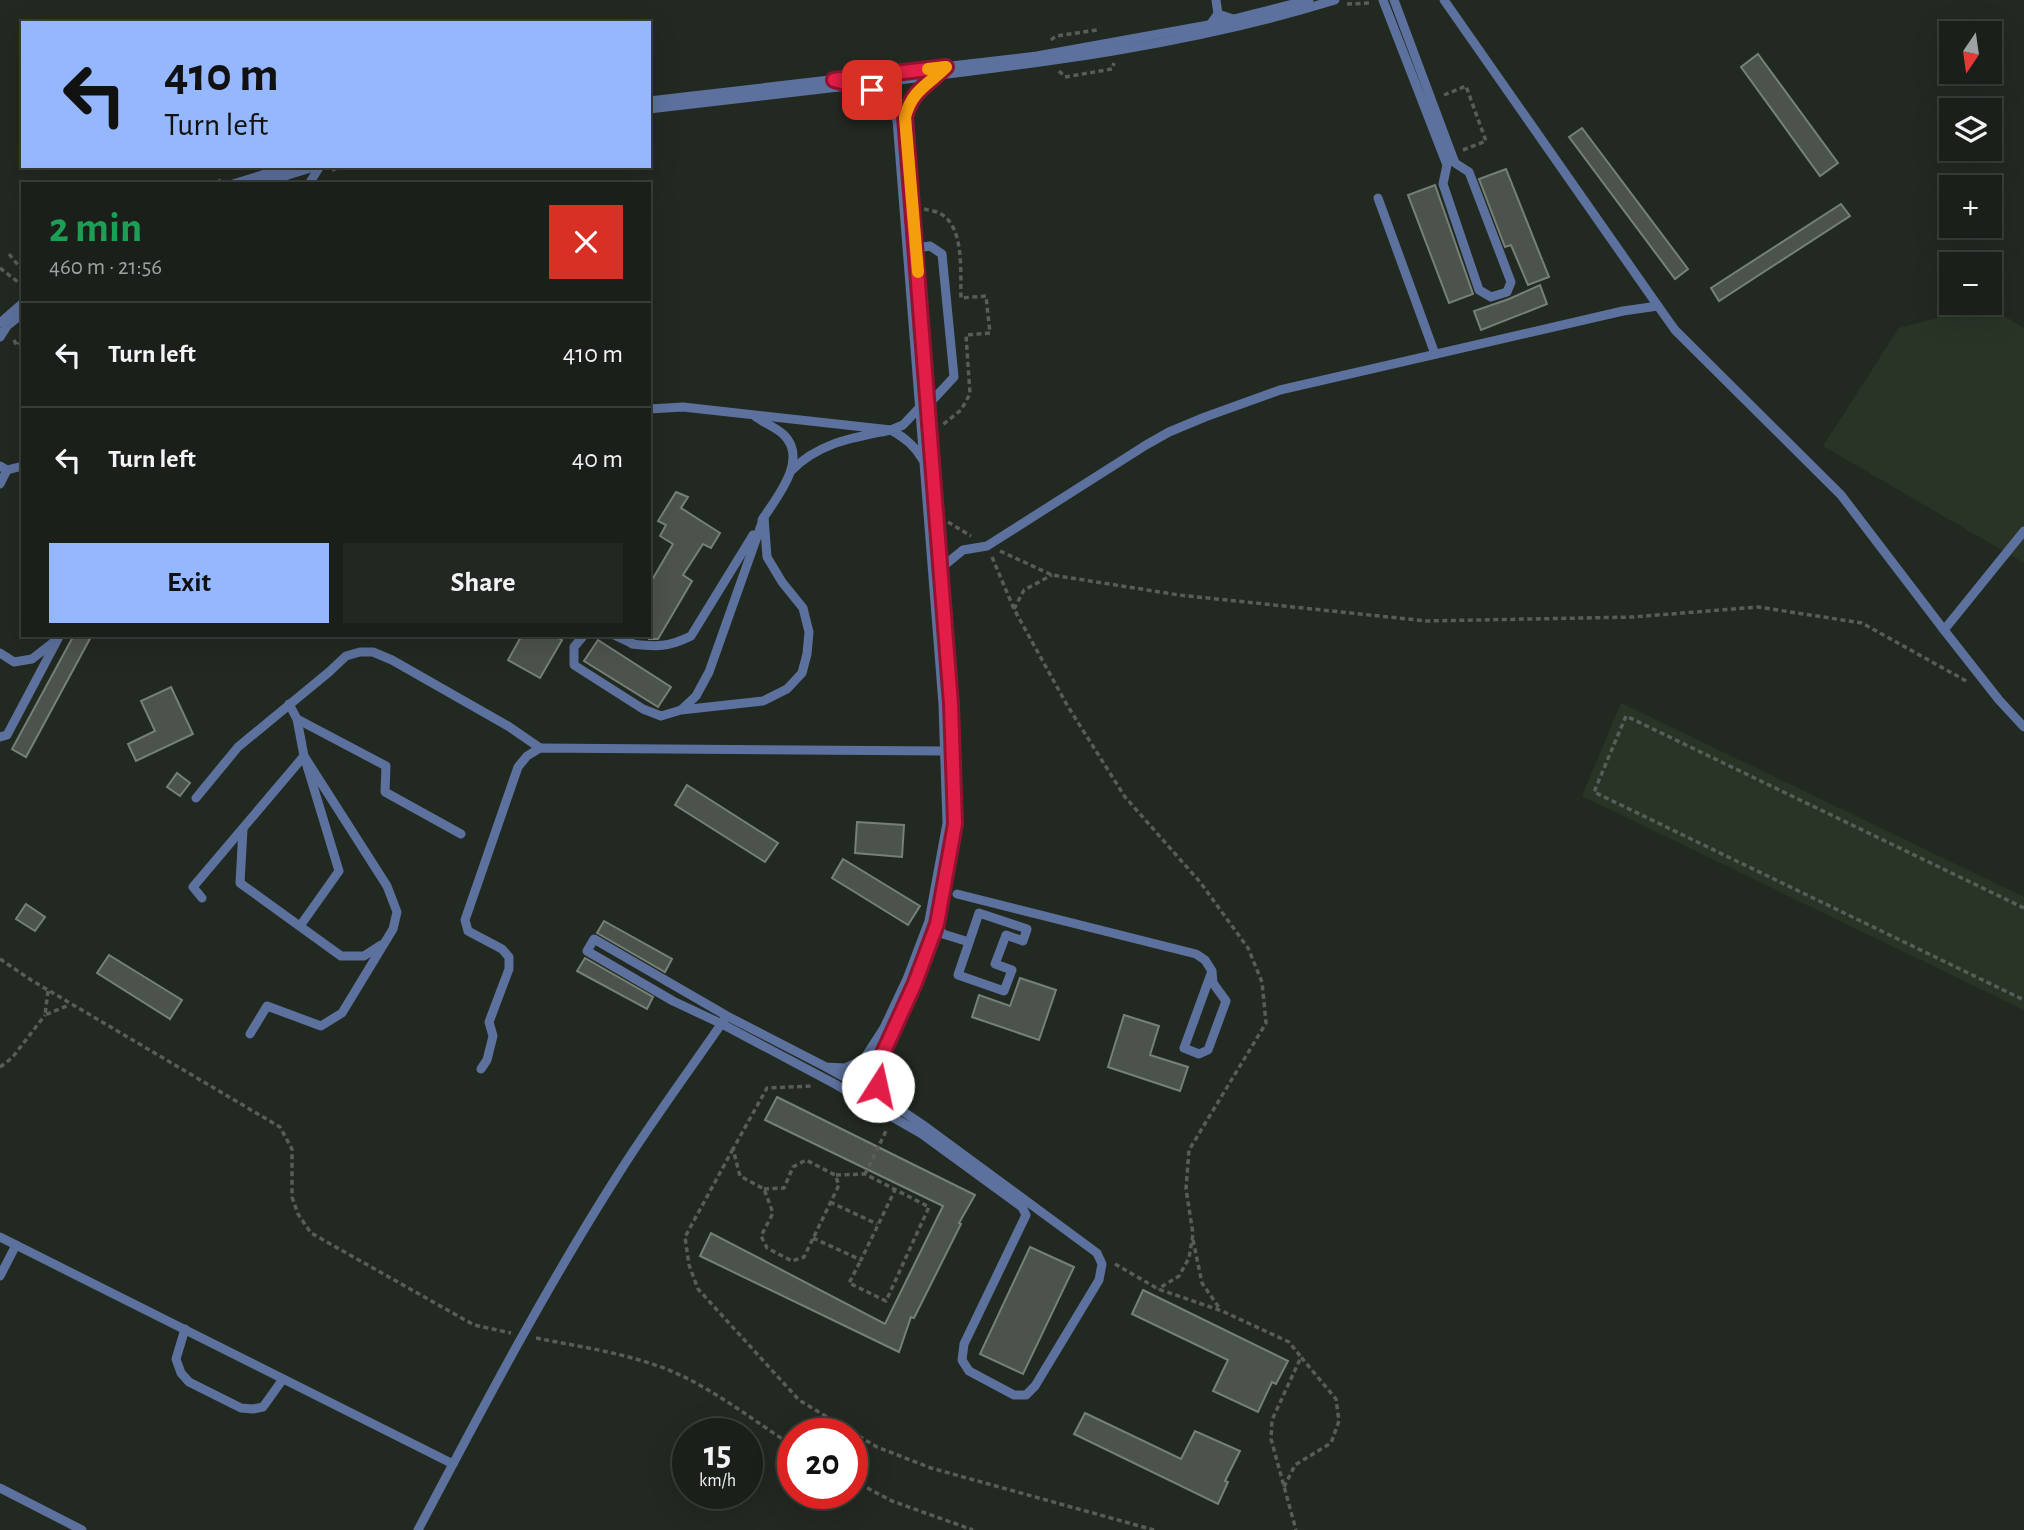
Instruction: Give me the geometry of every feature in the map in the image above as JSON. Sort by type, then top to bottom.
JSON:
[{"type":"lane","points":[[1210,25],[1218,14],[1216,0]]},
{"type":"lane","points":[[651,101],[1037,56],[1210,25],[1309,0]]},
{"type":"lane","points":[[1379,2],[1447,164],[1443,184],[1479,289],[1490,297],[1507,292],[1511,282],[1469,172],[1455,163],[1394,0]]},
{"type":"lane","points":[[1444,0],[1675,330],[1841,495],[1999,700],[2024,727]]},
{"type":"lane","points":[[651,109],[1039,63],[1203,34],[1336,4]]},
{"type":"lane","points":[[1218,14],[1233,19]]},
{"type":"lane","points":[[826,1067],[845,1068],[864,1059],[884,1028],[907,979],[929,921],[947,823],[945,751],[924,462],[916,248],[905,117],[909,103],[920,88],[946,67]]},
{"type":"lane","points":[[834,80],[872,90],[885,99],[897,120],[908,259],[941,568],[954,764],[955,824],[937,924],[877,1071],[878,1086],[886,1100]]},
{"type":"lane","points":[[242,182],[293,170]]},
{"type":"lane","points":[[264,182],[293,170]]},
{"type":"lane","points":[[293,170],[307,182]]},
{"type":"lane","points":[[1378,198],[1435,354]]},
{"type":"lane","points":[[618,637],[632,644],[658,647],[691,636],[792,470],[804,458],[832,443],[903,425],[954,377],[942,254],[930,246],[916,248],[908,259]]},
{"type":"lane","points":[[0,323],[21,305]]},
{"type":"lane","points":[[941,568],[962,550],[987,546],[1169,432],[1280,390],[1623,311],[1658,306]]},
{"type":"lane","points":[[0,337],[7,326],[21,315]]},
{"type":"lane","points":[[651,409],[683,407],[891,430],[906,439],[924,462]]},
{"type":"lane","points":[[751,415],[785,436],[794,451],[792,470]]},
{"type":"lane","points":[[0,484],[3,468],[21,466]]},
{"type":"lane","points":[[681,710],[696,696],[709,672],[764,517]]},
{"type":"lane","points":[[582,637],[573,647],[574,665],[643,709],[661,716],[681,710],[763,701],[787,690],[802,673],[809,632],[803,608],[782,582],[767,557],[764,517]]},
{"type":"lane","points":[[1944,630],[2024,531]]},
{"type":"lane","points":[[0,653],[14,662],[32,659],[59,637]]},
{"type":"lane","points":[[0,737],[7,735],[59,637]]},
{"type":"lane","points":[[627,637],[632,644]]},
{"type":"lane","points":[[197,798],[239,747],[346,656],[360,652],[373,652],[392,660],[540,748]]},
{"type":"lane","points":[[289,704],[297,719],[304,756],[339,871],[300,926]]},
{"type":"lane","points":[[297,719],[386,766],[385,792],[461,834]]},
{"type":"lane","points":[[481,1069],[488,1060],[493,1036],[489,1023],[509,969],[509,957],[502,948],[468,931],[464,920],[518,767],[527,756],[540,748],[945,751]]},
{"type":"lane","points":[[202,898],[193,887],[304,756]]},
{"type":"lane","points":[[250,1034],[267,1006],[321,1026],[342,1013],[393,929],[397,912],[387,886],[304,756]]},
{"type":"lane","points":[[243,829],[240,883],[341,956],[364,956],[382,945]]},
{"type":"lane","points":[[946,878],[957,894]]},
{"type":"lane","points":[[942,897],[957,894],[1196,954],[1205,960],[1212,971],[1213,983],[1226,1001],[1208,1050],[1199,1054],[1184,1048],[1212,971]]},
{"type":"lane","points":[[979,913],[1027,929],[1023,941],[1006,934],[995,964],[1012,970],[1004,991],[958,975],[969,942],[979,913]]},
{"type":"lane","points":[[937,924],[943,934],[969,942]]},
{"type":"lane","points":[[931,940],[943,934]]},
{"type":"lane","points":[[826,1067],[724,1020],[673,1001],[587,951],[594,939],[724,1020],[922,1133],[1022,1207],[1026,1215],[964,1344],[962,1360],[969,1371],[1014,1395],[1026,1395],[1035,1386],[1099,1280],[1102,1264],[1097,1253],[926,1126],[826,1067]]},
{"type":"lane","points":[[418,1530],[522,1335],[620,1172],[724,1020]]},
{"type":"lane","points":[[0,1237],[453,1464]]},
{"type":"lane","points":[[0,1276],[16,1245]]},
{"type":"lane","points":[[185,1329],[176,1359],[181,1373],[189,1382],[241,1408],[253,1409],[263,1407],[284,1379]]},
{"type":"lane","points":[[0,1488],[82,1530]]},
{"type":"path","points":[[1336,4],[1379,2]]},
{"type":"path","points":[[1058,70],[1065,76],[1112,69],[1116,60]]},
{"type":"path","points":[[1440,97],[1466,86],[1486,141],[1458,152]]},
{"type":"path","points":[[921,207],[940,213],[953,225],[958,240],[961,298],[986,296],[989,333],[966,335],[970,394],[961,410],[935,432]]},
{"type":"path","points":[[9,254],[21,269]]},
{"type":"path","points":[[0,268],[21,284]]},
{"type":"path","points":[[936,514],[987,546],[1052,575],[1179,595],[1427,621],[1633,617],[1758,607],[1862,623],[1976,687]]},
{"type":"path","points":[[987,546],[1014,609],[1067,705],[1125,797],[1208,893],[1248,948],[1262,982],[1266,1023],[1189,1150],[1186,1189],[1202,1283],[1222,1311]]},
{"type":"path","points":[[1014,609],[1024,590],[1052,575]]},
{"type":"path","points":[[2024,908],[1626,716],[1594,792],[2024,1000]]},
{"type":"path","points":[[0,959],[48,991],[280,1127],[292,1149],[292,1197],[298,1213],[311,1233],[474,1325],[660,1366],[705,1388],[777,1435]]},
{"type":"path","points":[[45,1015],[48,991]]},
{"type":"path","points":[[0,1067],[12,1058],[45,1015],[71,1004]]},
{"type":"path","points":[[835,1084],[767,1088],[685,1237],[689,1265],[698,1289],[799,1400],[877,1447],[931,1468],[1154,1530]]},
{"type":"path","points":[[864,1174],[893,1117]]},
{"type":"path","points":[[733,1149],[740,1176],[764,1189],[784,1188],[793,1167],[806,1160],[835,1175],[864,1174],[929,1207],[886,1301],[849,1283],[895,1190]]},
{"type":"path","points":[[764,1189],[773,1213],[761,1236],[767,1248],[792,1261],[804,1257],[839,1185],[835,1175]]},
{"type":"path","points":[[830,1202],[877,1224]]},
{"type":"path","points":[[1158,1289],[1179,1276],[1189,1258],[1193,1234]]},
{"type":"path","points":[[813,1238],[861,1260]]},
{"type":"path","points":[[1097,1253],[1158,1289],[1222,1311],[1289,1342],[1336,1399],[1339,1421],[1331,1443],[1295,1465],[1284,1487]]},
{"type":"path","points":[[1296,1530],[1271,1439],[1272,1420],[1301,1357]]},
{"type":"path","points":[[868,1488],[892,1501],[973,1530]]},
{"type":"shaded area","points":[[1948,315],[2002,315],[2024,328],[2024,563],[1823,446],[1899,328]]},
{"type":"shaded area","points":[[1621,703],[2024,897],[2024,1010],[1582,796]]},
{"type":"building","points":[[1758,54],[1838,163],[1820,176],[1741,67]]},
{"type":"building","points":[[1582,128],[1688,269],[1675,279],[1569,137]]},
{"type":"building","points":[[1506,169],[1549,277],[1528,285],[1511,245],[1505,247],[1479,179]]},
{"type":"building","points":[[1435,185],[1473,294],[1449,303],[1408,195]]},
{"type":"building","points":[[1841,204],[1850,216],[1719,301],[1711,288]]},
{"type":"building","points":[[1540,285],[1547,304],[1481,330],[1474,311]]},
{"type":"building","points":[[676,492],[688,497],[681,508],[720,533],[711,548],[703,544],[683,575],[692,581],[658,639],[649,639],[651,582],[673,544],[660,536],[666,525],[658,521]]},
{"type":"building","points":[[73,637],[91,637],[26,757],[12,749]]},
{"type":"building","points":[[521,637],[557,637],[562,640],[540,678],[508,660]]},
{"type":"building","points":[[598,640],[671,687],[658,707],[584,661]]},
{"type":"building","points":[[171,687],[193,734],[136,761],[128,744],[155,731],[141,701]]},
{"type":"building","points":[[177,773],[190,783],[180,796],[167,787]]},
{"type":"building","points":[[687,785],[778,843],[765,862],[675,805]]},
{"type":"building","points":[[857,822],[904,825],[902,857],[855,853]]},
{"type":"building","points":[[843,859],[920,906],[908,925],[832,878]]},
{"type":"building","points":[[26,904],[45,917],[35,931],[16,919]]},
{"type":"building","points":[[604,921],[672,959],[665,972],[597,933]]},
{"type":"building","points":[[109,955],[182,1000],[170,1019],[97,973]]},
{"type":"building","points":[[585,958],[653,997],[647,1009],[577,971]]},
{"type":"building","points":[[1020,978],[1056,990],[1039,1040],[972,1017],[979,995],[1010,1006]]},
{"type":"building","points":[[1124,1015],[1159,1026],[1150,1055],[1188,1067],[1180,1091],[1108,1067]]},
{"type":"building","points":[[777,1097],[975,1195],[914,1318],[911,1317],[899,1352],[700,1256],[711,1233],[885,1324],[943,1206],[765,1120]]},
{"type":"building","points":[[1030,1247],[1074,1267],[1023,1374],[980,1354]]},
{"type":"building","points":[[1143,1290],[1288,1361],[1276,1384],[1272,1382],[1258,1412],[1213,1391],[1228,1360],[1132,1314]]},
{"type":"building","points":[[1085,1413],[1181,1459],[1195,1431],[1240,1451],[1225,1481],[1228,1482],[1218,1504],[1074,1434]]},
{"type":"slow traffic","points":[[918,272],[905,117],[909,103],[920,88],[946,67],[928,69]]},
{"type":"route","points":[[872,90],[834,80],[946,67],[920,88],[909,103],[905,117],[951,704],[955,824],[937,924],[915,983],[884,1051],[877,1071],[878,1086]]}]
